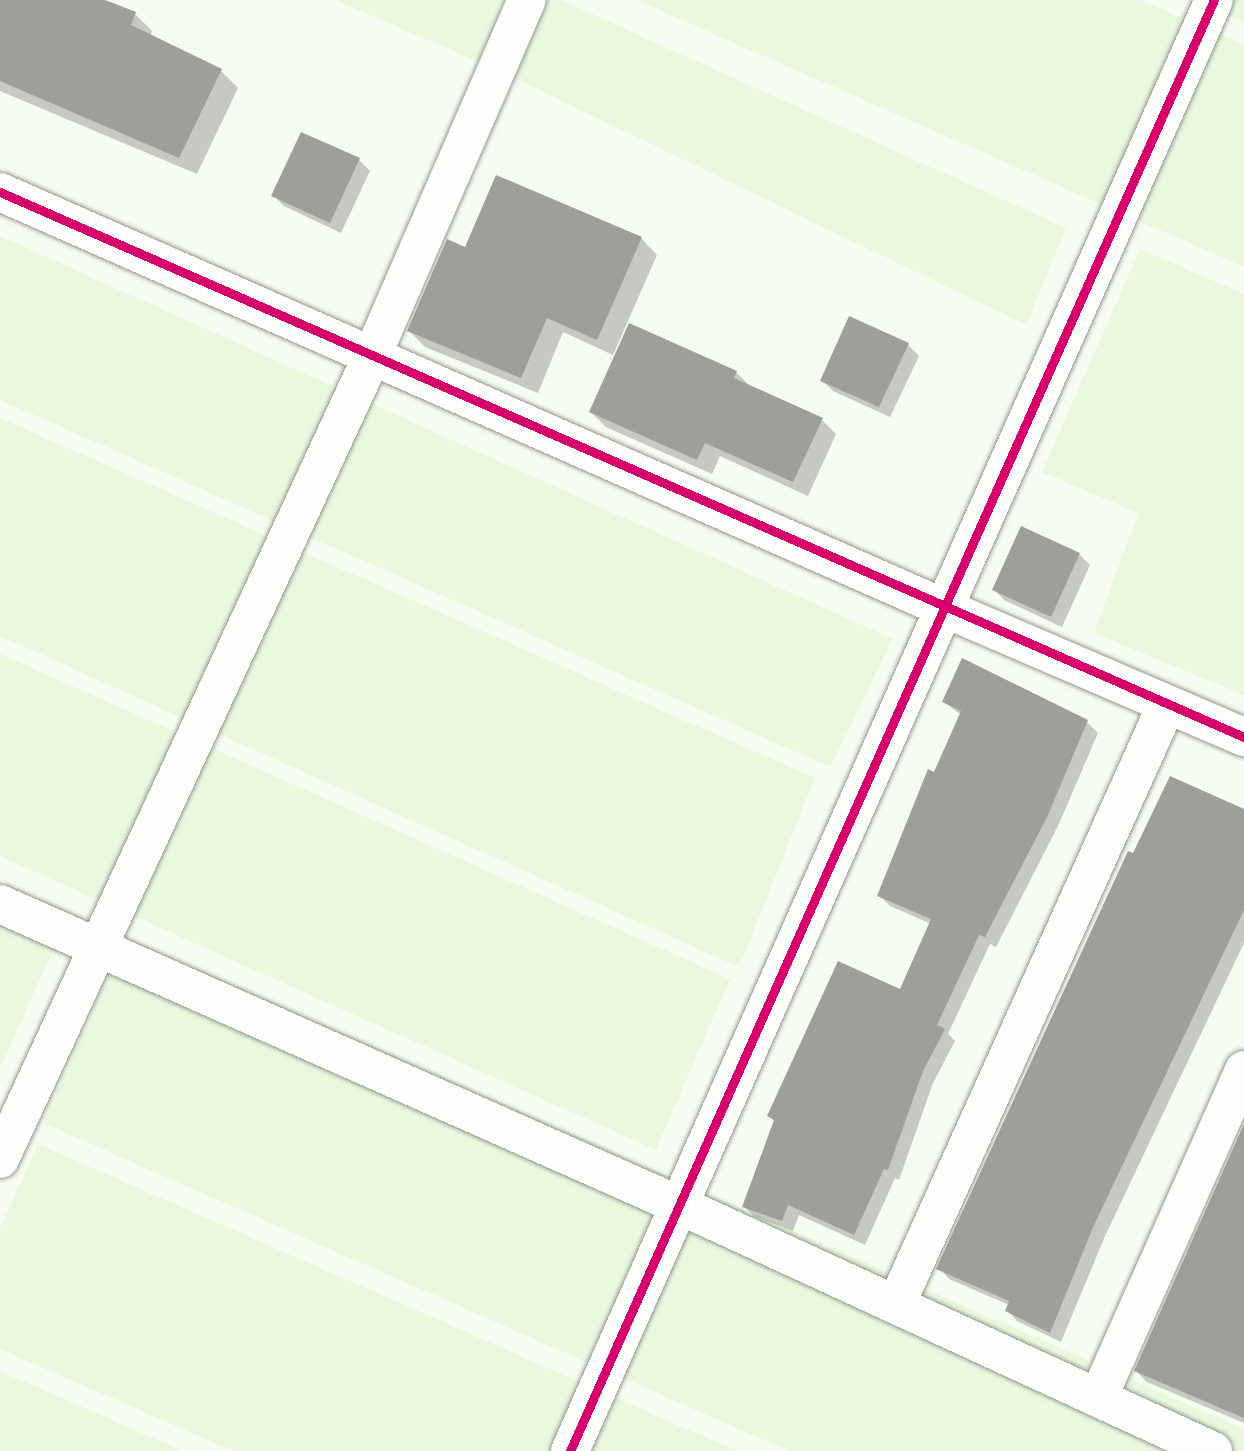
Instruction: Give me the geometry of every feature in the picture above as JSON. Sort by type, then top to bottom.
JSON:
[{"type":"street","points":[[0,1160],[372,356],[527,0]]},
{"type":"street","points":[[569,1451],[1214,0]]},
{"type":"street","points":[[0,192],[944,608],[1244,737]]},
{"type":"street","points":[[896,1305],[1167,704]]},
{"type":"street","points":[[0,904],[679,1205],[1213,1451]]},
{"type":"street","points":[[1098,1398],[1244,1070]]},
{"type":"green space","points":[[335,0],[561,0],[1066,228],[1026,325],[502,72]]},
{"type":"green space","points":[[636,0],[1141,0],[1244,45],[1244,267]]},
{"type":"green space","points":[[1193,0],[1244,0],[1244,22]]},
{"type":"green space","points":[[0,236],[893,639],[830,767],[0,400]]},
{"type":"green space","points":[[1140,249],[1244,294],[1244,695],[1094,633],[1138,513],[1042,472]]},
{"type":"green space","points":[[0,418],[815,778],[739,967],[0,636]]},
{"type":"green space","points":[[0,654],[730,979],[656,1150],[0,856]]},
{"type":"green space","points":[[0,908],[60,935],[0,1068]]},
{"type":"green space","points":[[125,937],[1244,1429],[1244,1451],[789,1451],[43,1123]]},
{"type":"green space","points":[[38,1144],[737,1451],[233,1451],[0,1349],[0,1228]]},
{"type":"green space","points":[[0,1371],[183,1451],[0,1451]]},
{"type":"building","points":[[0,0],[105,0],[136,12],[131,25],[222,69],[179,158],[0,81]]},
{"type":"building","points":[[301,132],[360,158],[330,223],[271,196]]},
{"type":"building","points":[[496,175],[642,237],[597,340],[547,318],[521,378],[407,331],[447,239],[465,247]]},
{"type":"building","points":[[849,316],[909,343],[879,407],[820,381]]},
{"type":"building","points":[[629,323],[737,371],[734,378],[823,418],[793,482],[705,443],[697,460],[589,412]]},
{"type":"building","points":[[1021,526],[1080,553],[1051,617],[992,590]]},
{"type":"building","points":[[962,658],[1088,720],[1048,815],[985,937],[979,935],[937,1025],[945,1029],[923,1071],[888,1170],[884,1169],[854,1235],[788,1205],[782,1221],[742,1207],[774,1120],[767,1116],[838,961],[900,989],[931,919],[877,896],[928,769],[934,772],[961,711],[942,702]]},
{"type":"building","points":[[1170,776],[1244,809],[1244,910],[1094,1225],[1050,1333],[1005,1311],[1009,1301],[936,1269],[1128,851],[1133,853]]},
{"type":"building","points":[[1244,1124],[1244,1418],[1134,1371]]},
{"type":"cycle path","points":[[570,1451],[1214,0]]},
{"type":"cycle path","points":[[0,192],[1244,737]]}]
